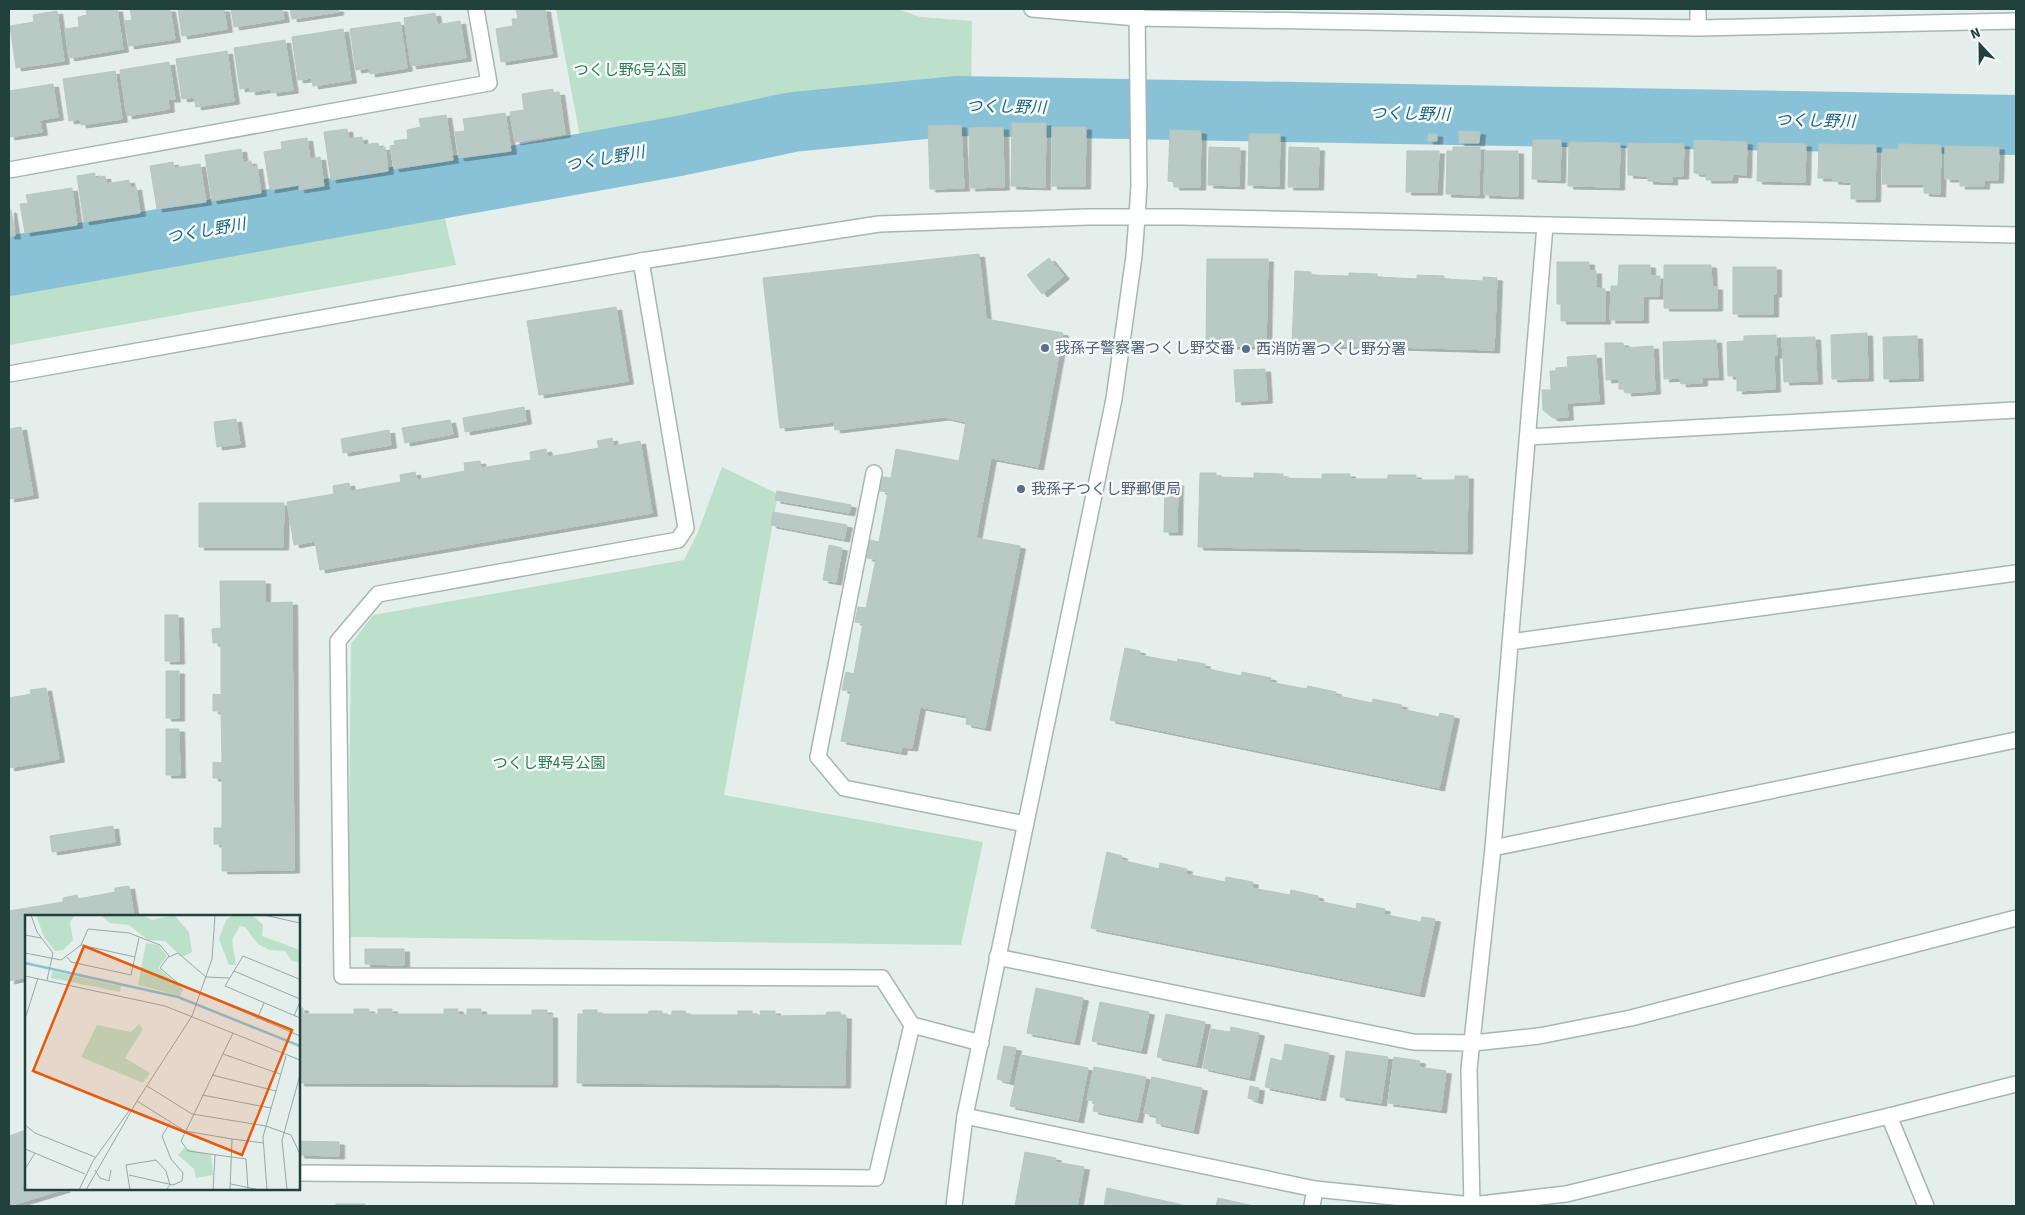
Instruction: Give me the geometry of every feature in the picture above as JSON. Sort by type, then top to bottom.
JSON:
[{"type":"street","points":[[9,170],[489,84],[476,9]]},
{"type":"street","points":[[1032,9],[1698,28],[2016,21]]},
{"type":"street","points":[[1698,9],[1698,28]]},
{"type":"street","points":[[954,1206],[965,1116],[1024,824],[1114,399],[1138,217],[1137,13]]},
{"type":"street","points":[[9,374],[641,261],[879,224],[1138,217],[2016,234]]},
{"type":"street","points":[[1472,1205],[1469,1069],[1493,848],[1545,226]]},
{"type":"street","points":[[641,261],[686,528],[678,540],[378,594],[338,641],[342,976],[882,978],[912,1025],[981,1043]]},
{"type":"street","points":[[1528,437],[2016,410]]},
{"type":"street","points":[[874,473],[818,757],[844,788],[1024,824]]},
{"type":"street","points":[[1510,642],[2016,573]]},
{"type":"street","points":[[1493,848],[2016,740]]},
{"type":"street","points":[[997,957],[1413,1042],[1473,1043],[1539,1036],[1631,1018],[2016,918]]},
{"type":"street","points":[[300,1173],[876,1178],[912,1025]]},
{"type":"street","points":[[965,1116],[1315,1189],[1472,1205],[1566,1194],[2016,1084]]},
{"type":"street","points":[[1890,1116],[1926,1206]]},
{"type":"street","points":[[944,1206],[957,1171]]},
{"type":"street","points":[[1312,1206],[1315,1189]]},
{"type":"green space","name":"つくし野6号公園","points":[[556,9],[898,9],[920,17],[972,21],[971,92],[739,113],[581,142]]},
{"type":"green space","points":[[442,207],[456,265],[9,345],[9,282]]},
{"type":"green space","name":"つくし野4号公園","points":[[722,467],[778,494],[724,795],[983,842],[961,945],[348,937],[351,644],[373,615],[684,560],[698,532]]},
{"type":"building","points":[[86,9],[117,9],[123,49],[69,58],[65,29],[79,27],[78,17],[87,15]]},
{"type":"building","points":[[130,9],[170,9],[175,39],[129,46],[125,21],[132,20]]},
{"type":"building","points":[[178,9],[224,9],[227,29],[182,36]]},
{"type":"building","points":[[231,9],[282,9],[284,19],[234,27]]},
{"type":"building","points":[[290,9],[338,9],[338,12],[292,19]]},
{"type":"building","points":[[516,9],[545,9],[552,54],[501,62],[496,29],[513,26],[512,19],[518,19]]},
{"type":"building","points":[[57,11],[64,61],[16,68],[10,26],[34,22],[33,15]]},
{"type":"building","points":[[435,13],[437,25],[460,21],[466,58],[411,66],[404,18]]},
{"type":"building","points":[[400,22],[407,68],[370,74],[369,68],[356,70],[350,29]]},
{"type":"building","points":[[343,29],[351,80],[313,86],[312,78],[298,80],[292,37]]},
{"type":"building","points":[[285,40],[293,90],[272,93],[271,89],[250,92],[250,87],[240,89],[234,48]]},
{"type":"building","points":[[227,51],[234,101],[196,107],[194,97],[182,99],[176,59]]},
{"type":"building","points":[[169,62],[175,99],[168,99],[169,109],[127,116],[120,70]]},
{"type":"building","points":[[115,71],[122,119],[81,125],[80,119],[69,121],[63,79]]},
{"type":"building","points":[[53,84],[58,117],[40,120],[42,132],[9,137],[9,91]]},
{"type":"building","points":[[553,89],[553,93],[559,92],[565,134],[515,142],[510,112],[524,110],[522,94]]},
{"type":"building","points":[[505,113],[511,151],[459,158],[455,132],[465,131],[463,119]]},
{"type":"building","points":[[446,115],[453,160],[394,169],[390,146],[395,145],[394,141],[408,139],[407,130],[421,127],[419,119]]},
{"type":"building","points":[[1012,123],[1046,123],[1045,187],[1011,186]]},
{"type":"building","points":[[961,125],[964,188],[930,189],[928,126]]},
{"type":"building","points":[[1003,127],[1004,187],[970,188],[969,128]]},
{"type":"building","points":[[1052,127],[1086,127],[1085,186],[1052,186]]},
{"type":"building","points":[[347,129],[349,139],[362,137],[363,145],[378,143],[379,148],[385,147],[388,171],[331,180],[324,132]]},
{"type":"building","points":[[1170,130],[1201,131],[1200,187],[1174,187],[1174,182],[1168,181]]},
{"type":"building","points":[[1459,131],[1480,132],[1479,143],[1459,143]]},
{"type":"building","points":[[1249,134],[1280,134],[1279,186],[1248,185]]},
{"type":"building","points":[[1428,134],[1437,134],[1437,141],[1428,141]]},
{"type":"building","points":[[307,138],[310,159],[320,157],[324,186],[299,190],[299,185],[270,190],[264,152],[282,149],[281,142]]},
{"type":"building","points":[[1533,140],[1561,140],[1560,180],[1532,179]]},
{"type":"building","points":[[1694,140],[1747,142],[1746,175],[1733,174],[1732,180],[1706,180],[1706,174],[1694,173]]},
{"type":"building","points":[[1569,142],[1620,143],[1619,187],[1568,186]]},
{"type":"building","points":[[1628,143],[1684,144],[1683,176],[1672,176],[1672,182],[1648,181],[1648,176],[1628,175]]},
{"type":"building","points":[[1758,143],[1806,144],[1805,182],[1757,181]]},
{"type":"building","points":[[1819,144],[1876,145],[1875,199],[1851,199],[1851,182],[1833,181],[1833,178],[1818,178]]},
{"type":"building","points":[[1899,144],[1941,145],[1940,194],[1924,193],[1924,184],[1882,184],[1883,149],[1898,149]]},
{"type":"building","points":[[1945,146],[1999,147],[1998,180],[1984,180],[1984,186],[1960,186],[1960,179],[1945,179]]},
{"type":"building","points":[[1209,147],[1240,148],[1239,186],[1208,185]]},
{"type":"building","points":[[1289,147],[1319,148],[1318,187],[1288,187]]},
{"type":"building","points":[[1453,147],[1480,147],[1479,195],[1446,194],[1447,151],[1453,151]]},
{"type":"building","points":[[241,149],[243,162],[251,161],[252,167],[257,166],[261,193],[212,201],[205,155]]},
{"type":"building","points":[[1407,151],[1439,151],[1437,192],[1406,192]]},
{"type":"building","points":[[1485,151],[1518,151],[1518,196],[1484,195]]},
{"type":"building","points":[[173,162],[174,168],[200,164],[206,202],[157,209],[150,166]]},
{"type":"building","points":[[95,173],[95,178],[105,176],[106,184],[129,180],[130,188],[136,187],[140,213],[84,222],[77,176]]},
{"type":"building","points":[[72,188],[77,225],[25,233],[20,204],[28,203],[26,195]]},
{"type":"building","points":[[9,210],[11,210],[15,236],[9,236]]},
{"type":"building","points":[[979,254],[986,319],[1063,333],[1038,467],[991,458],[976,538],[1020,546],[985,728],[966,724],[967,716],[920,707],[912,748],[902,747],[901,752],[841,741],[851,691],[842,690],[846,672],[854,674],[863,623],[855,622],[858,607],[866,608],[876,559],[867,558],[870,540],[879,542],[888,492],[880,491],[882,477],[891,478],[896,449],[959,461],[966,422],[944,417],[835,430],[834,422],[780,428],[763,278]]},
{"type":"building","points":[[1049,258],[1064,276],[1042,294],[1027,275]]},
{"type":"building","points":[[1207,259],[1268,259],[1266,346],[1206,346]]},
{"type":"building","points":[[1557,262],[1589,262],[1589,271],[1596,271],[1596,288],[1605,289],[1605,321],[1561,321],[1561,304],[1557,304]]},
{"type":"building","points":[[1619,265],[1650,265],[1650,276],[1660,276],[1659,296],[1643,296],[1643,320],[1610,320],[1611,286],[1618,286]]},
{"type":"building","points":[[1664,265],[1711,265],[1712,287],[1717,287],[1717,308],[1664,308]]},
{"type":"building","points":[[1733,267],[1776,267],[1776,294],[1773,294],[1773,314],[1733,314]]},
{"type":"building","points":[[1295,271],[1311,272],[1311,275],[1349,276],[1349,273],[1377,274],[1377,277],[1417,279],[1417,275],[1444,276],[1444,279],[1483,281],[1483,277],[1497,278],[1494,350],[1292,344]]},
{"type":"building","points":[[616,307],[628,381],[539,395],[527,321]]},
{"type":"building","points":[[1867,333],[1868,378],[1832,379],[1831,335]]},
{"type":"building","points":[[1776,335],[1777,355],[1774,355],[1775,389],[1737,391],[1737,376],[1728,376],[1727,342],[1744,341],[1744,336]]},
{"type":"building","points":[[1917,336],[1918,378],[1884,379],[1883,337]]},
{"type":"building","points":[[1815,337],[1817,381],[1784,382],[1782,338]]},
{"type":"building","points":[[1716,340],[1718,377],[1702,377],[1702,383],[1681,384],[1680,378],[1664,379],[1663,342]]},
{"type":"building","points":[[1605,343],[1623,343],[1624,348],[1653,346],[1655,391],[1626,393],[1625,389],[1619,389],[1619,379],[1606,380]]},
{"type":"building","points":[[1596,355],[1599,401],[1567,403],[1568,417],[1553,418],[1543,410],[1542,390],[1551,390],[1550,371],[1556,371],[1556,368],[1568,367],[1567,357]]},
{"type":"building","points":[[1265,369],[1267,400],[1236,402],[1234,370]]},
{"type":"building","points":[[524,407],[526,421],[465,432],[463,418]]},
{"type":"building","points":[[236,419],[240,444],[217,447],[214,422]]},
{"type":"building","points":[[450,420],[453,434],[405,443],[402,428]]},
{"type":"building","points":[[21,427],[33,495],[9,499],[9,429]]},
{"type":"building","points":[[389,430],[391,445],[343,453],[341,439]]},
{"type":"building","points":[[612,438],[613,446],[640,441],[652,513],[320,570],[315,541],[294,545],[287,502],[334,494],[333,486],[349,483],[351,491],[401,482],[400,475],[415,472],[417,480],[465,471],[464,463],[480,461],[481,468],[531,460],[530,452],[546,449],[548,457],[599,448],[597,441]]},
{"type":"building","points":[[1200,473],[1216,473],[1216,477],[1254,478],[1254,473],[1283,474],[1283,478],[1322,479],[1322,474],[1350,474],[1350,479],[1388,479],[1388,475],[1416,475],[1416,480],[1455,480],[1455,476],[1468,476],[1467,551],[1198,547]]},
{"type":"building","points":[[1165,483],[1178,483],[1177,532],[1164,532]]},
{"type":"building","points":[[777,491],[851,505],[849,513],[775,500]]},
{"type":"building","points":[[199,503],[284,503],[283,547],[199,547]]},
{"type":"building","points":[[773,512],[847,525],[844,539],[771,525]]},
{"type":"building","points":[[829,545],[842,548],[836,582],[823,580]]},
{"type":"building","points":[[220,581],[265,581],[265,603],[292,602],[294,870],[222,871],[222,844],[214,844],[214,828],[222,828],[222,778],[213,778],[213,762],[222,763],[221,711],[213,711],[213,694],[221,695],[221,643],[213,643],[212,629],[221,628]]},
{"type":"building","points":[[165,615],[178,615],[179,661],[165,661]]},
{"type":"building","points":[[1125,648],[1140,651],[1139,655],[1177,662],[1178,659],[1205,664],[1204,668],[1241,676],[1242,672],[1271,678],[1270,682],[1306,689],[1308,686],[1336,692],[1334,695],[1372,703],[1373,699],[1402,705],[1401,709],[1439,717],[1440,713],[1454,716],[1439,788],[1110,720]]},
{"type":"building","points":[[166,671],[179,671],[179,718],[166,718]]},
{"type":"building","points":[[46,688],[59,759],[9,768],[9,698],[31,694],[30,690]]},
{"type":"building","points":[[166,729],[179,729],[180,775],[166,775]]},
{"type":"building","points":[[113,826],[115,842],[52,852],[50,836]]},
{"type":"building","points":[[1107,852],[1122,856],[1121,860],[1159,869],[1160,863],[1187,869],[1186,874],[1225,882],[1226,877],[1253,882],[1252,888],[1290,895],[1291,890],[1318,896],[1318,901],[1356,909],[1357,903],[1385,909],[1383,914],[1421,922],[1422,917],[1435,919],[1419,994],[1091,928]]},
{"type":"building","points":[[129,886],[134,915],[25,915],[25,977],[9,981],[9,911],[63,902],[63,898],[77,895],[78,899],[115,892],[115,888]]},
{"type":"building","points":[[365,949],[404,949],[404,965],[365,964]]},
{"type":"building","points":[[1036,988],[1083,998],[1074,1042],[1027,1033]]},
{"type":"building","points":[[1100,1002],[1149,1012],[1141,1051],[1092,1041]]},
{"type":"building","points":[[300,1008],[303,1008],[303,1014],[354,1014],[354,1009],[369,1009],[369,1014],[378,1014],[378,1009],[392,1009],[392,1014],[444,1014],[444,1009],[458,1009],[458,1015],[467,1015],[467,1009],[481,1009],[481,1015],[532,1015],[532,1010],[547,1010],[547,1015],[552,1015],[552,1084],[300,1083]]},
{"type":"building","points":[[583,1010],[597,1010],[597,1014],[648,1014],[649,1011],[662,1011],[662,1015],[672,1015],[672,1011],[685,1011],[686,1015],[738,1015],[738,1011],[752,1011],[752,1015],[761,1015],[760,1011],[775,1011],[775,1016],[826,1015],[827,1012],[840,1012],[841,1016],[846,1016],[845,1085],[577,1083],[578,1014],[583,1014]]},
{"type":"building","points":[[1166,1014],[1205,1022],[1196,1065],[1157,1057]]},
{"type":"building","points":[[1231,1027],[1259,1033],[1249,1078],[1203,1068],[1211,1029],[1230,1032]]},
{"type":"building","points":[[1285,1044],[1329,1053],[1320,1098],[1265,1087],[1271,1058],[1282,1061]]},
{"type":"building","points":[[1004,1046],[1016,1048],[1009,1082],[997,1079]]},
{"type":"building","points":[[1346,1051],[1388,1057],[1381,1103],[1340,1097]]},
{"type":"building","points":[[1021,1055],[1088,1068],[1078,1120],[1010,1106]]},
{"type":"building","points":[[1394,1057],[1420,1061],[1419,1067],[1446,1071],[1441,1110],[1388,1103]]},
{"type":"building","points":[[1094,1067],[1146,1077],[1137,1120],[1093,1111],[1095,1101],[1087,1100]]},
{"type":"building","points":[[1152,1077],[1202,1088],[1193,1131],[1156,1123],[1157,1116],[1144,1113]]},
{"type":"building","points":[[1250,1086],[1259,1088],[1257,1101],[1248,1098]]},
{"type":"building","points":[[25,1130],[25,1190],[62,1190],[9,1206],[9,1136]]},
{"type":"building","points":[[300,1141],[339,1142],[339,1156],[300,1155]]},
{"type":"building","points":[[1025,1152],[1056,1158],[1055,1162],[1084,1167],[1077,1206],[1015,1206]]},
{"type":"building","points":[[1107,1188],[1187,1206],[1104,1206]]},
{"type":"building","points":[[1218,1198],[1254,1206],[1216,1206]]},
{"type":"building","points":[[336,1204],[365,1204],[365,1206],[335,1206]]},
{"type":"waterway","name":"つくし野川","points":[[9,266],[679,146],[793,122],[956,106],[2016,125]]},
{"type":"place","name":"我孫子警察署つくし野交番","points":[[1045,348]]},
{"type":"place","name":"西消防署つくし野分署","points":[[1246,349]]},
{"type":"place","name":"我孫子つくし野郵便局","points":[[1021,489]]}]
